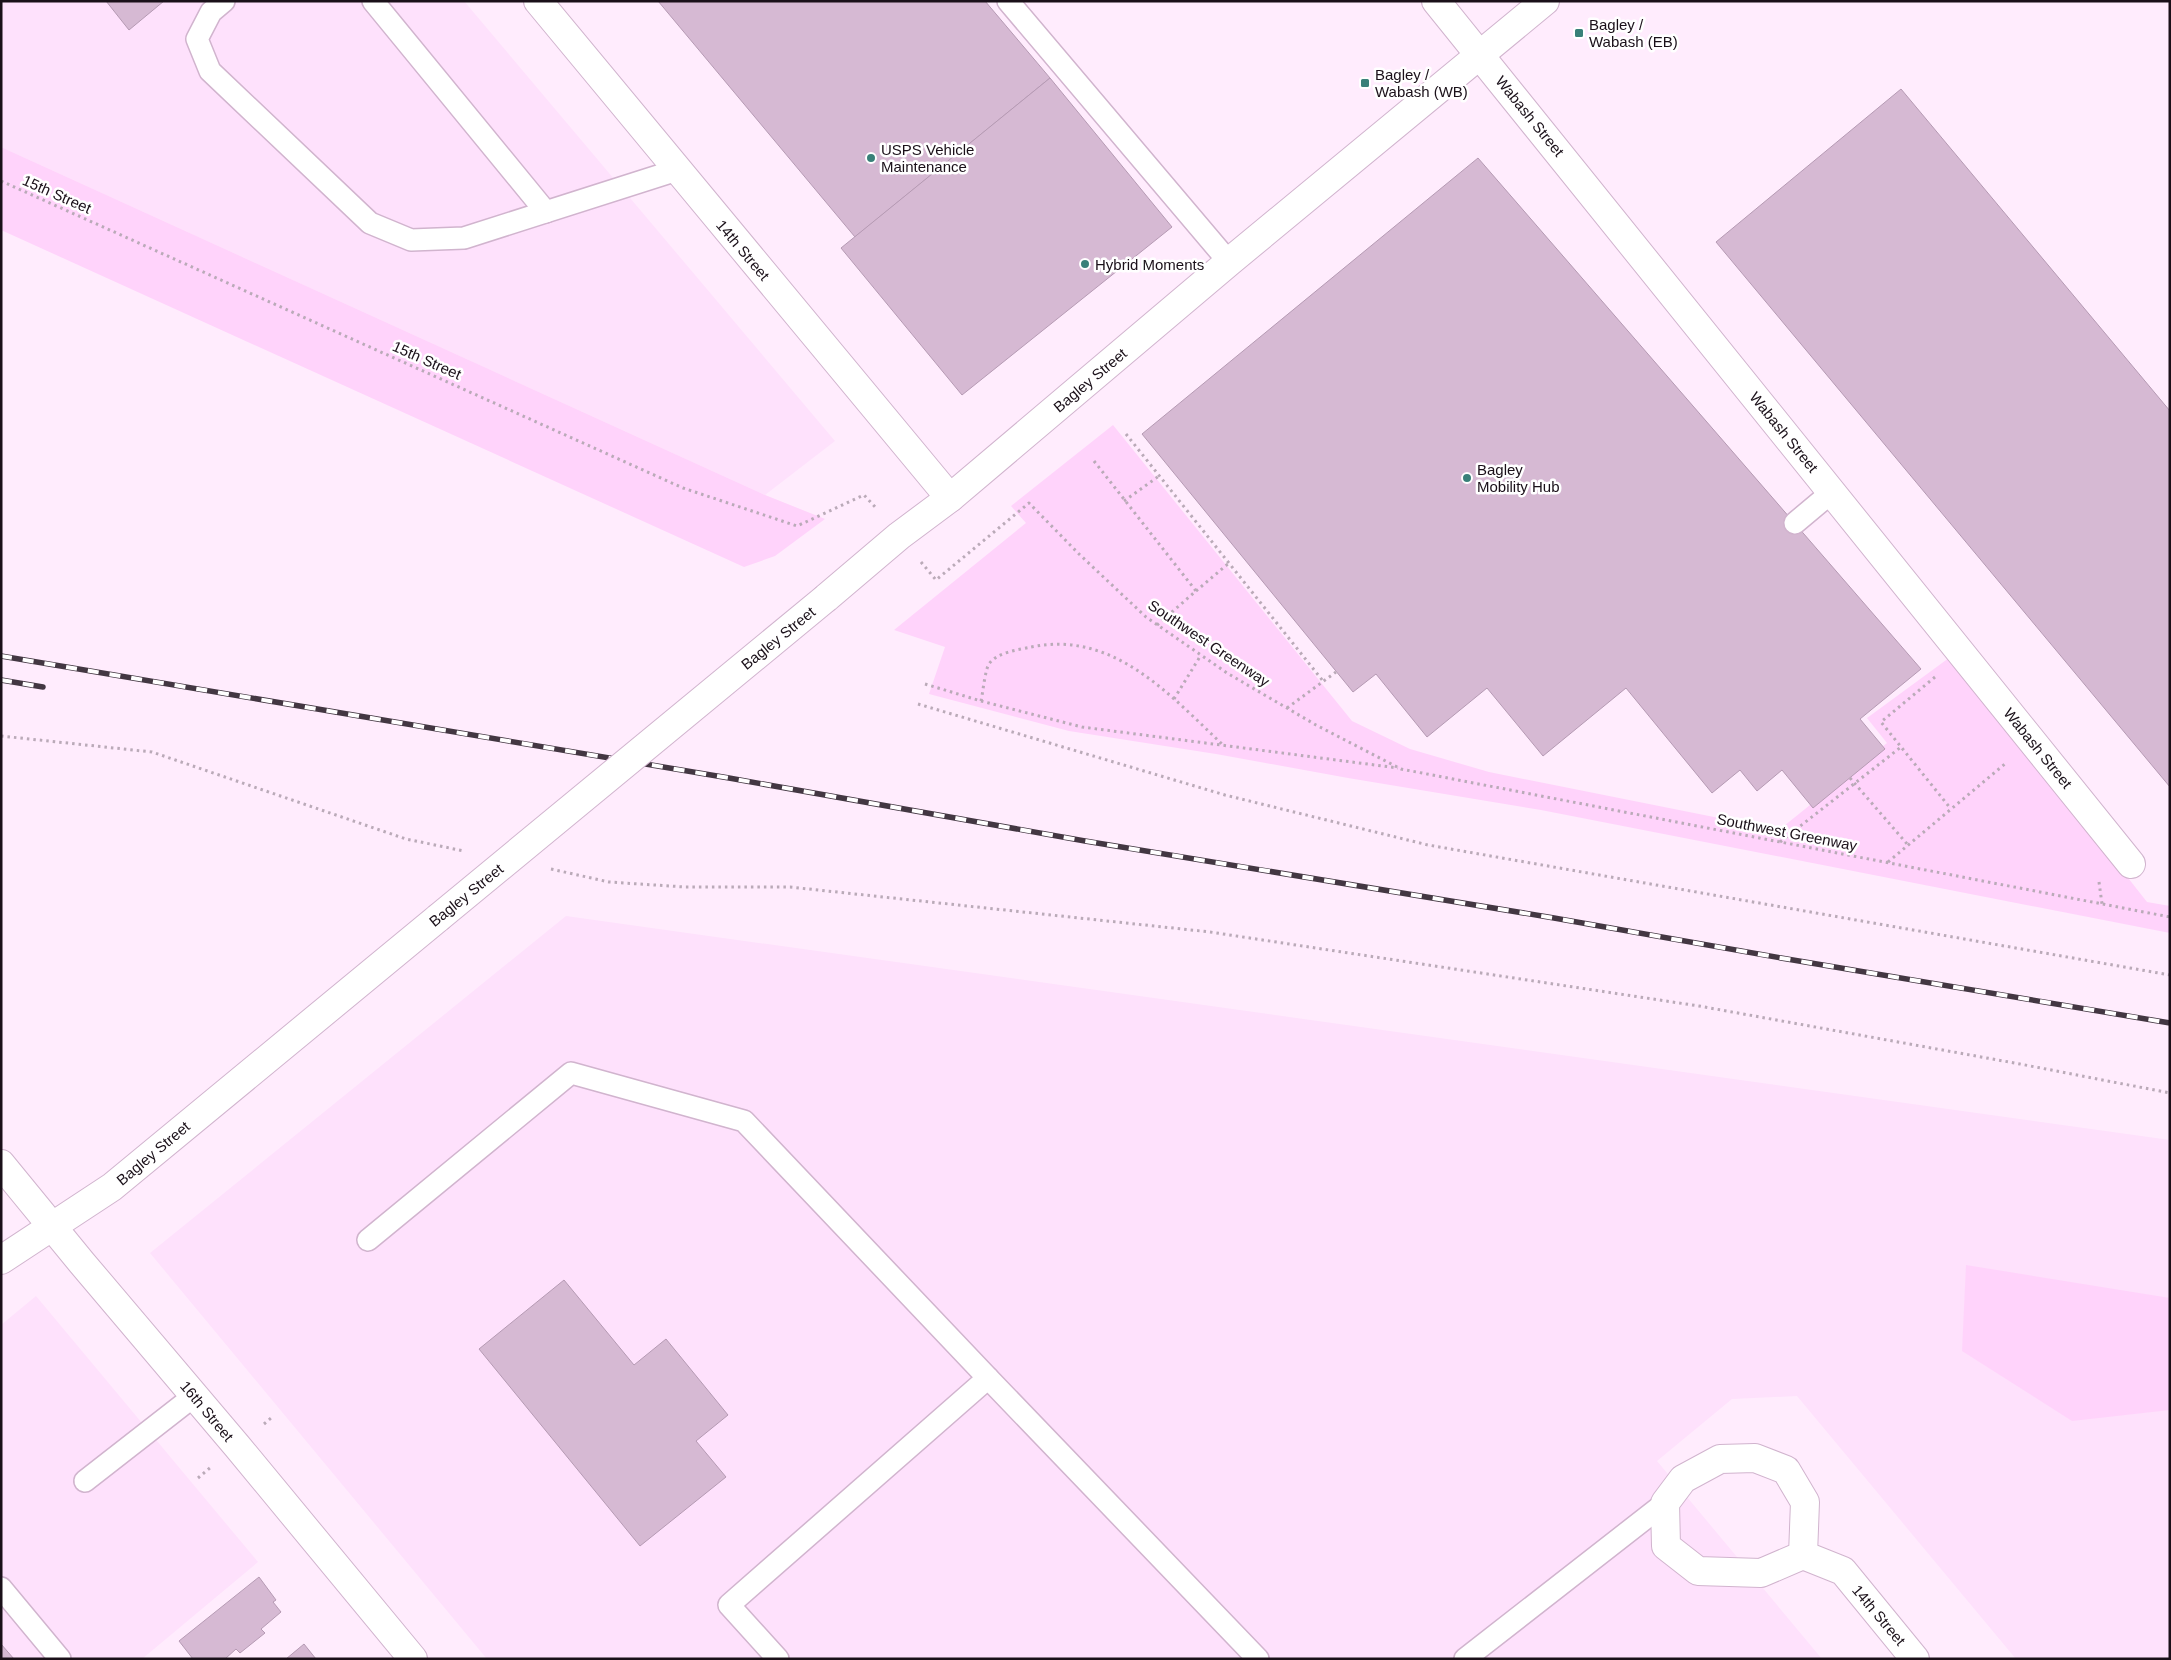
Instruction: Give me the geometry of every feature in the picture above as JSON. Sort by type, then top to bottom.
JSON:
[{"type":"street","name":"14th Street","points":[[538,1],[950,498]]},
{"type":"street","name":"Wabash Street","points":[[1436,1],[2131,864]]},
{"type":"street","name":"Bagley Street","points":[[1,1260],[112,1187],[899,536],[950,498],[1228,262],[1545,1]]},
{"type":"street","name":"16th Street","points":[[1,1164],[413,1659]]},
{"type":"street","points":[[1755,1458],[1786,1470],[1805,1502],[1803,1555],[1761,1573],[1698,1571],[1666,1546],[1666,1502],[1683,1479],[1720,1460],[1755,1458]]},
{"type":"street","name":"14th Street","points":[[1803,1555],[1843,1571],[1916,1659]]},
{"type":"lane","points":[[224,1],[211,12],[196,39],[210,71],[370,223],[411,240],[464,238],[678,170]]},
{"type":"lane","points":[[373,1],[546,212]]},
{"type":"lane","points":[[1008,1],[1228,262]]},
{"type":"lane","points":[[1794,523],[1832,492]]},
{"type":"lane","points":[[368,1240],[571,1073],[744,1121],[1258,1659]]},
{"type":"lane","points":[[778,1659],[729,1605],[988,1378]]},
{"type":"lane","points":[[85,1481],[194,1396]]},
{"type":"lane","points":[[1465,1659],[1666,1502]]},
{"type":"lane","points":[[1,1588],[60,1659]]},
{"type":"path","name":"15th Street","points":[[1,181],[683,488],[797,526],[847,504]]},
{"type":"path","points":[[1126,434],[1323,681]]},
{"type":"path","points":[[1094,461],[1196,591]]},
{"type":"path","points":[[1124,501],[1158,476]]},
{"type":"path","name":"Southwest Greenway","points":[[936,580],[1029,503],[1079,554],[1157,625],[1227,673],[1287,708],[1401,769]]},
{"type":"path","points":[[1157,625],[1228,563]]},
{"type":"path","points":[[981,701],[989,664],[1000,655],[1051,643],[1088,646],[1136,668],[1174,699],[1224,745]]},
{"type":"path","points":[[1174,699],[1201,655]]},
{"type":"path","points":[[1287,708],[1336,672]]},
{"type":"path","points":[[1939,673],[1881,722],[1951,809]]},
{"type":"path","name":"Southwest Greenway","points":[[925,684],[981,701],[1082,727],[1401,769],[2170,917]]},
{"type":"path","points":[[918,704],[1225,795],[1428,845],[2170,975]]},
{"type":"path","points":[[1,736],[152,752],[406,839],[474,853]]},
{"type":"path","points":[[1780,842],[1901,747]]},
{"type":"path","points":[[1888,862],[2012,758]]},
{"type":"path","points":[[1850,778],[1908,845]]},
{"type":"path","points":[[541,867],[609,882],[686,887],[790,887],[1210,932],[1699,1006],[2170,1093]]},
{"type":"shaded area","points":[[1,1],[464,1],[835,441],[765,495],[1,147]]},
{"type":"shaded area","points":[[1,147],[765,495],[825,519],[775,556],[744,567],[1,230]]},
{"type":"shaded area","points":[[1113,425],[1352,721],[1410,749],[1489,772],[1779,830],[1887,743],[1867,718],[1953,655],[2147,902],[2170,906],[2170,933],[1541,810],[1216,754],[1069,731],[929,694],[945,647],[894,630],[1026,523],[1011,506]]},
{"type":"shaded area","points":[[566,916],[2170,1140],[2170,1659],[2016,1659],[1797,1396],[1732,1399],[1657,1461],[1822,1659],[487,1659],[150,1253]]},
{"type":"shaded area","points":[[1966,1265],[2170,1298],[2170,1410],[2072,1421],[1962,1351]]},
{"type":"shaded area","points":[[36,1296],[258,1562],[142,1659],[1,1659],[1,1325]]},
{"type":"building","points":[[106,1],[164,1],[129,30]]},
{"type":"building","name":"USPS Vehicle Maintenance","points":[[658,1],[985,1],[1050,78],[855,237]]},
{"type":"building","points":[[1050,78],[1172,227],[962,395],[841,248]]},
{"type":"building","points":[[1901,89],[2170,411],[2170,787],[1716,242]]},
{"type":"building","name":"Bagley Mobility Hub","points":[[1478,158],[1921,669],[1860,719],[1885,749],[1813,808],[1782,770],[1757,791],[1740,770],[1712,793],[1626,688],[1543,756],[1487,688],[1427,737],[1376,674],[1353,692],[1142,434]]},
{"type":"building","points":[[564,1280],[634,1365],[666,1339],[728,1415],[696,1441],[726,1477],[640,1546],[479,1349]]},
{"type":"building","points":[[259,1577],[276,1600],[273,1602],[281,1612],[261,1629],[265,1633],[240,1653],[236,1649],[225,1659],[193,1659],[179,1641]]},
{"type":"building","points":[[1,1644],[14,1659],[1,1659]]},
{"type":"building","points":[[304,1644],[316,1659],[286,1659]]},
{"type":"railway","points":[[1,656],[729,778],[1085,841],[1554,918],[2170,1023]]},
{"type":"railway","points":[[1,680],[43,687]]},
{"type":"place","name":"Bagley / Wabash (EB)","points":[[1579,33]]},
{"type":"place","name":"Bagley / Wabash (WB)","points":[[1365,83]]},
{"type":"place","name":"USPS Vehicle Maintenance","points":[[871,158]]},
{"type":"place","name":"Hybrid Moments","points":[[1085,264]]},
{"type":"place","name":"Bagley Mobility Hub","points":[[1467,478]]}]
